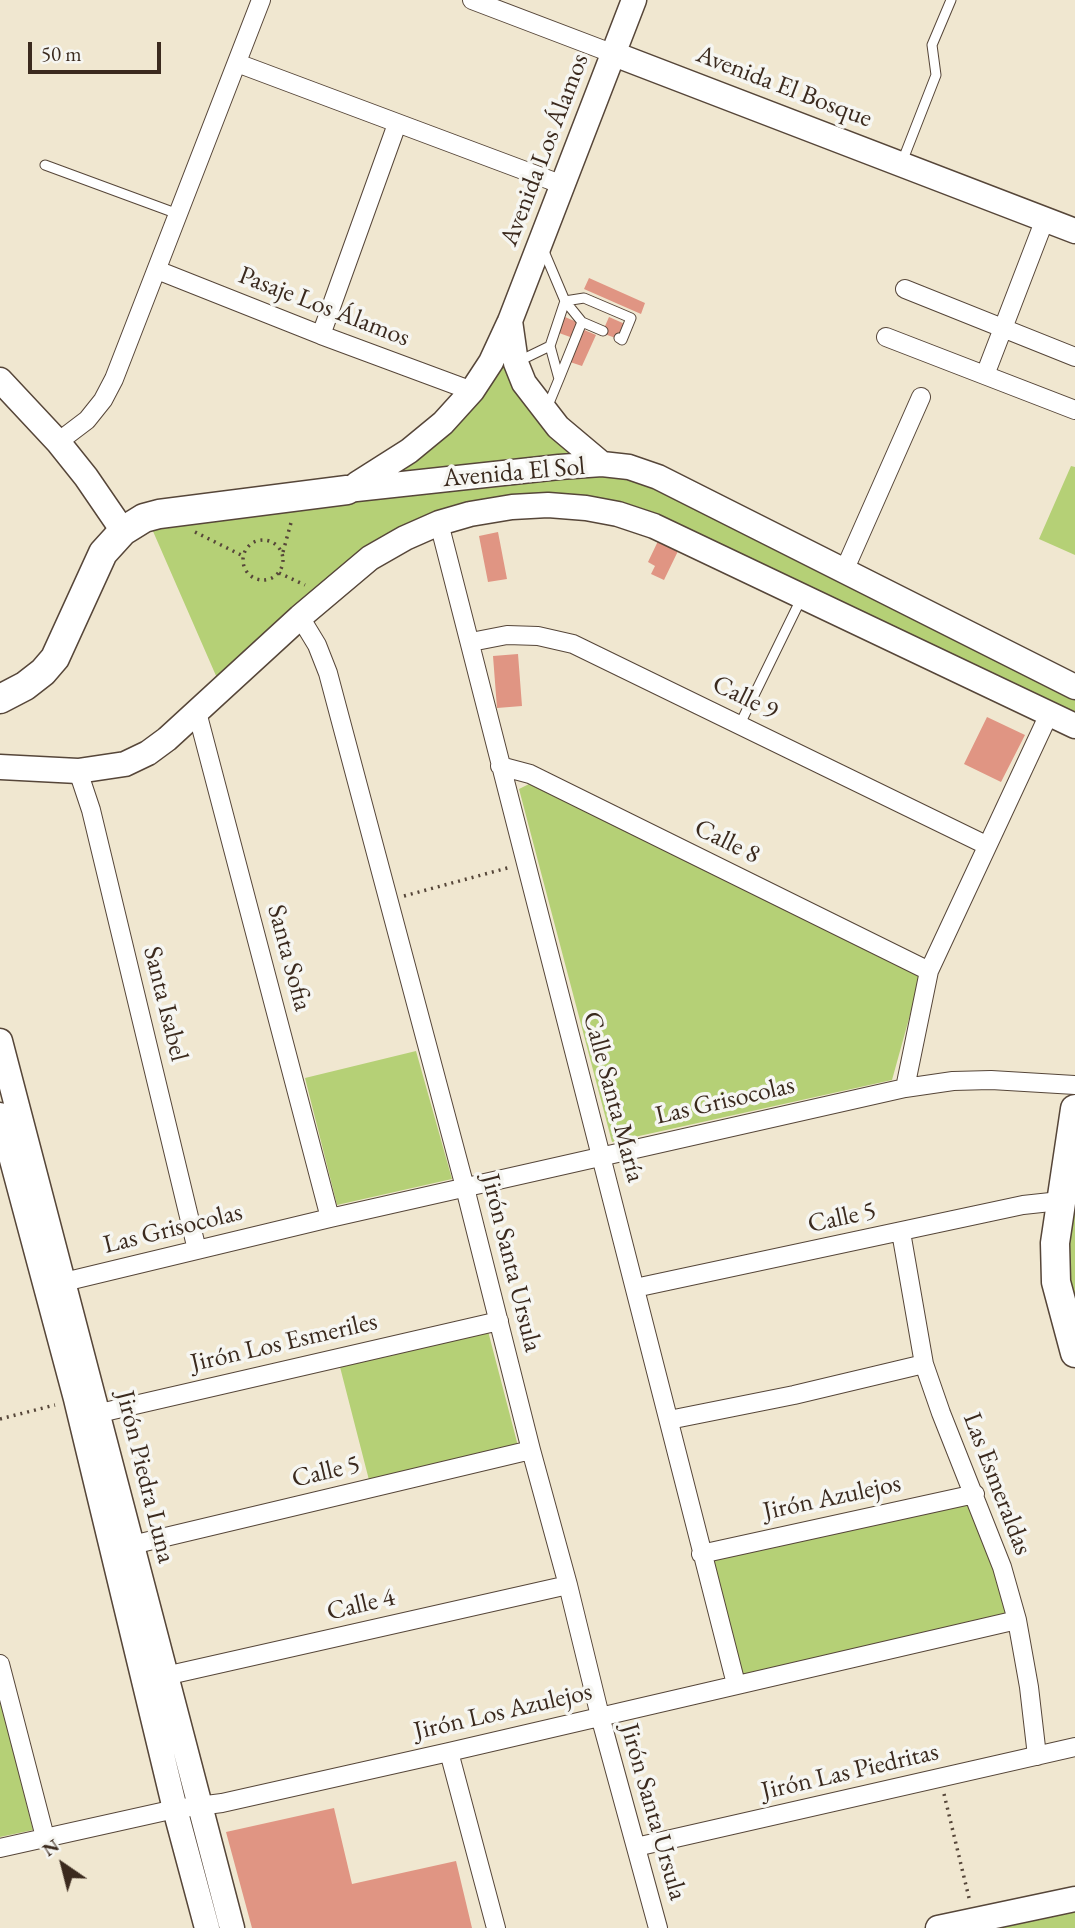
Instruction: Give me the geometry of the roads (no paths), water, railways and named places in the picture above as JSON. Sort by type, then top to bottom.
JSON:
[{"type":"main road","name":"Avenida Los Álamos","points":[[347,490],[426,439],[472,391],[491,362],[564,185],[634,0]]},
{"type":"main road","name":"Avenida El Bosque","points":[[614,54],[1075,231]]},
{"type":"main road","name":"Avenida Los Álamos","points":[[510,321],[516,363],[524,383],[558,427],[603,464]]},
{"type":"main road","points":[[0,380],[58,442],[123,531]]},
{"type":"main road","name":"Avenida El Sol","points":[[0,699],[25,686],[55,658],[103,553],[123,531],[144,518],[347,490],[603,464],[629,467],[658,478],[1075,687]]},
{"type":"main road","name":"Avenida El Sol","points":[[0,767],[78,771],[125,764],[148,754],[300,617],[370,558],[439,523],[470,514],[512,507],[548,505],[618,514],[654,526],[1075,726]]},
{"type":"main road","name":"Jirón Piedra Luna","points":[[0,1041],[64,1282],[85,1410],[132,1545],[165,1676],[207,1928]]},
{"type":"main road","points":[[1075,1109],[1055,1242],[1056,1282],[1075,1353]]},
{"type":"main road","name":"Jirón Piedra Luna","points":[[0,1115],[85,1410],[188,1808],[232,1928]]},
{"type":"main road","points":[[937,1928],[1075,1899]]},
{"type":"street","points":[[58,442],[87,420],[103,400],[127,349],[261,0]]},
{"type":"street","name":"Avenida El Bosque","points":[[472,0],[614,54]]},
{"type":"street","points":[[237,63],[564,185]]},
{"type":"street","points":[[321,335],[397,124]]},
{"type":"street","points":[[985,375],[1045,219]]},
{"type":"street","name":"Pasaje Los Álamos","points":[[157,270],[472,391]]},
{"type":"street","points":[[905,289],[1075,357]]},
{"type":"street","points":[[886,337],[1075,410]]},
{"type":"street","points":[[844,570],[921,397]]},
{"type":"street","name":"Calle Santa María","points":[[439,523],[736,1684]]},
{"type":"street","name":"Jirón Santa Ursula","points":[[300,617],[317,645],[328,673],[465,1189],[600,1716],[659,1928]]},
{"type":"street","name":"Calle 9","points":[[471,642],[507,635],[538,636],[573,644],[986,845]]},
{"type":"street","name":"Santa Sofia","points":[[197,712],[330,1218]]},
{"type":"street","points":[[905,1088],[929,971],[1049,714]]},
{"type":"street","name":"Calle 8","points":[[500,766],[530,774],[929,971]]},
{"type":"street","name":"Santa Isabel","points":[[78,771],[91,810],[197,1250]]},
{"type":"street","name":"Las Grisocolas","points":[[64,1282],[330,1218],[905,1088],[953,1081],[991,1080],[1075,1085]]},
{"type":"street","name":"Calle 5","points":[[635,1288],[1023,1205],[1060,1201]]},
{"type":"street","name":"Las Esmeraldas","points":[[901,1232],[924,1364],[1002,1567],[1017,1619],[1037,1756]]},
{"type":"street","name":"Jirón Los Esmeriles","points":[[85,1410],[499,1321]]},
{"type":"street","points":[[669,1420],[794,1395],[924,1364]]},
{"type":"street","name":"Calle 5","points":[[132,1545],[531,1450]]},
{"type":"street","name":"Jirón Azulejos","points":[[701,1554],[975,1494]]},
{"type":"street","name":"Calle 4","points":[[165,1676],[568,1585]]},
{"type":"street","name":"Jirón Los Azulejos","points":[[0,1847],[449,1752],[1017,1619]]},
{"type":"street","points":[[0,1664],[45,1838]]},
{"type":"street","name":"Jirón Las Piedritas","points":[[636,1847],[1075,1747]]},
{"type":"street","points":[[449,1752],[496,1928]]},
{"type":"lane","points":[[901,164],[936,75],[932,45],[951,0]]},
{"type":"lane","points":[[45,164],[178,215]]},
{"type":"lane","points":[[541,243],[565,301],[582,321],[603,331]]},
{"type":"lane","points":[[565,301],[584,298],[631,318],[622,340],[618,338]]},
{"type":"lane","points":[[559,379],[550,346],[565,301]]},
{"type":"lane","points":[[545,413],[582,321]]},
{"type":"lane","points":[[516,363],[550,346]]},
{"type":"lane","points":[[740,724],[802,596]]}]
